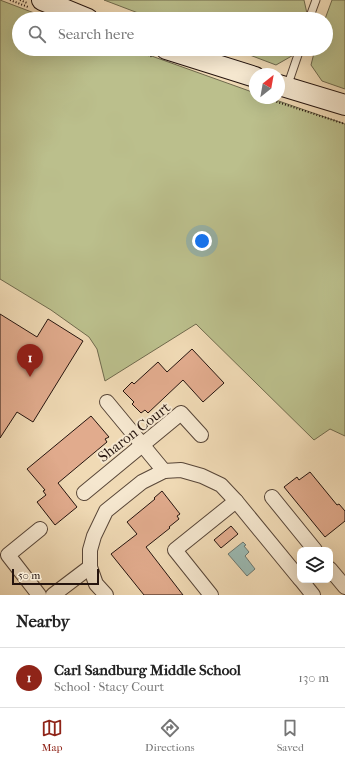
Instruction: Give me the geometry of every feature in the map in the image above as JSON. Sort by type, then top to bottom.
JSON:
[{"type":"main road","points":[[42,0],[71,12]]},
{"type":"main road","points":[[188,56],[249,75]]},
{"type":"main road","points":[[285,87],[345,105]]},
{"type":"street","points":[[107,402],[164,471]]},
{"type":"street","name":"Sharon Court","points":[[84,493],[181,413],[201,435]]},
{"type":"street","points":[[106,595],[96,584],[90,567],[90,550],[94,536],[106,511],[142,482],[164,471],[181,470],[202,476],[220,486],[236,501],[297,574]]},
{"type":"street","points":[[272,496],[313,547]]},
{"type":"street","points":[[211,595],[175,550],[236,501]]},
{"type":"street","points":[[39,595],[8,555],[40,529]]},
{"type":"street","points":[[53,595],[90,567]]},
{"type":"street","points":[[333,573],[345,587]]},
{"type":"street","points":[[304,583],[313,595]]},
{"type":"lane","points":[[312,12],[316,0]]},
{"type":"lane","points":[[285,82],[297,56]]},
{"type":"path","points":[[283,104],[345,124]]},
{"type":"green space","points":[[0,0],[32,12],[12,12],[12,56],[152,56],[249,91],[249,104],[285,103],[345,124],[345,436],[330,429],[314,440],[196,324],[105,381],[97,349],[89,337],[51,310],[0,279]]},
{"type":"green space","points":[[104,0],[304,0],[307,12],[136,12]]},
{"type":"green space","points":[[332,0],[345,0],[345,89],[322,81],[311,65],[313,56],[333,56],[333,12],[328,12]]},
{"type":"green space","points":[[252,56],[292,56],[276,65]]},
{"type":"water","points":[[243,542],[246,545],[244,546],[249,552],[245,556],[255,569],[247,576],[228,554]]},
{"type":"building","points":[[0,314],[37,337],[48,319],[83,341],[33,422],[17,412],[0,438]]},
{"type":"building","points":[[192,349],[224,383],[203,402],[183,380],[148,413],[145,410],[141,413],[132,404],[134,402],[123,391],[132,382],[134,384],[158,362],[167,372]]},
{"type":"building","points":[[91,416],[109,437],[105,439],[107,442],[58,483],[77,507],[55,525],[37,502],[46,495],[43,491],[45,490],[27,469]]},
{"type":"building","points":[[310,472],[337,505],[339,504],[345,511],[345,521],[325,537],[284,487],[297,477],[299,480]]},
{"type":"building","points":[[162,491],[180,514],[177,516],[179,519],[146,547],[183,595],[144,595],[111,554],[137,534],[127,522],[155,499],[154,498]]},
{"type":"building","points":[[231,526],[238,534],[221,548],[214,540]]},
{"type":"place","name":"Carl Sandburg Middle School","points":[[30,377]]}]
